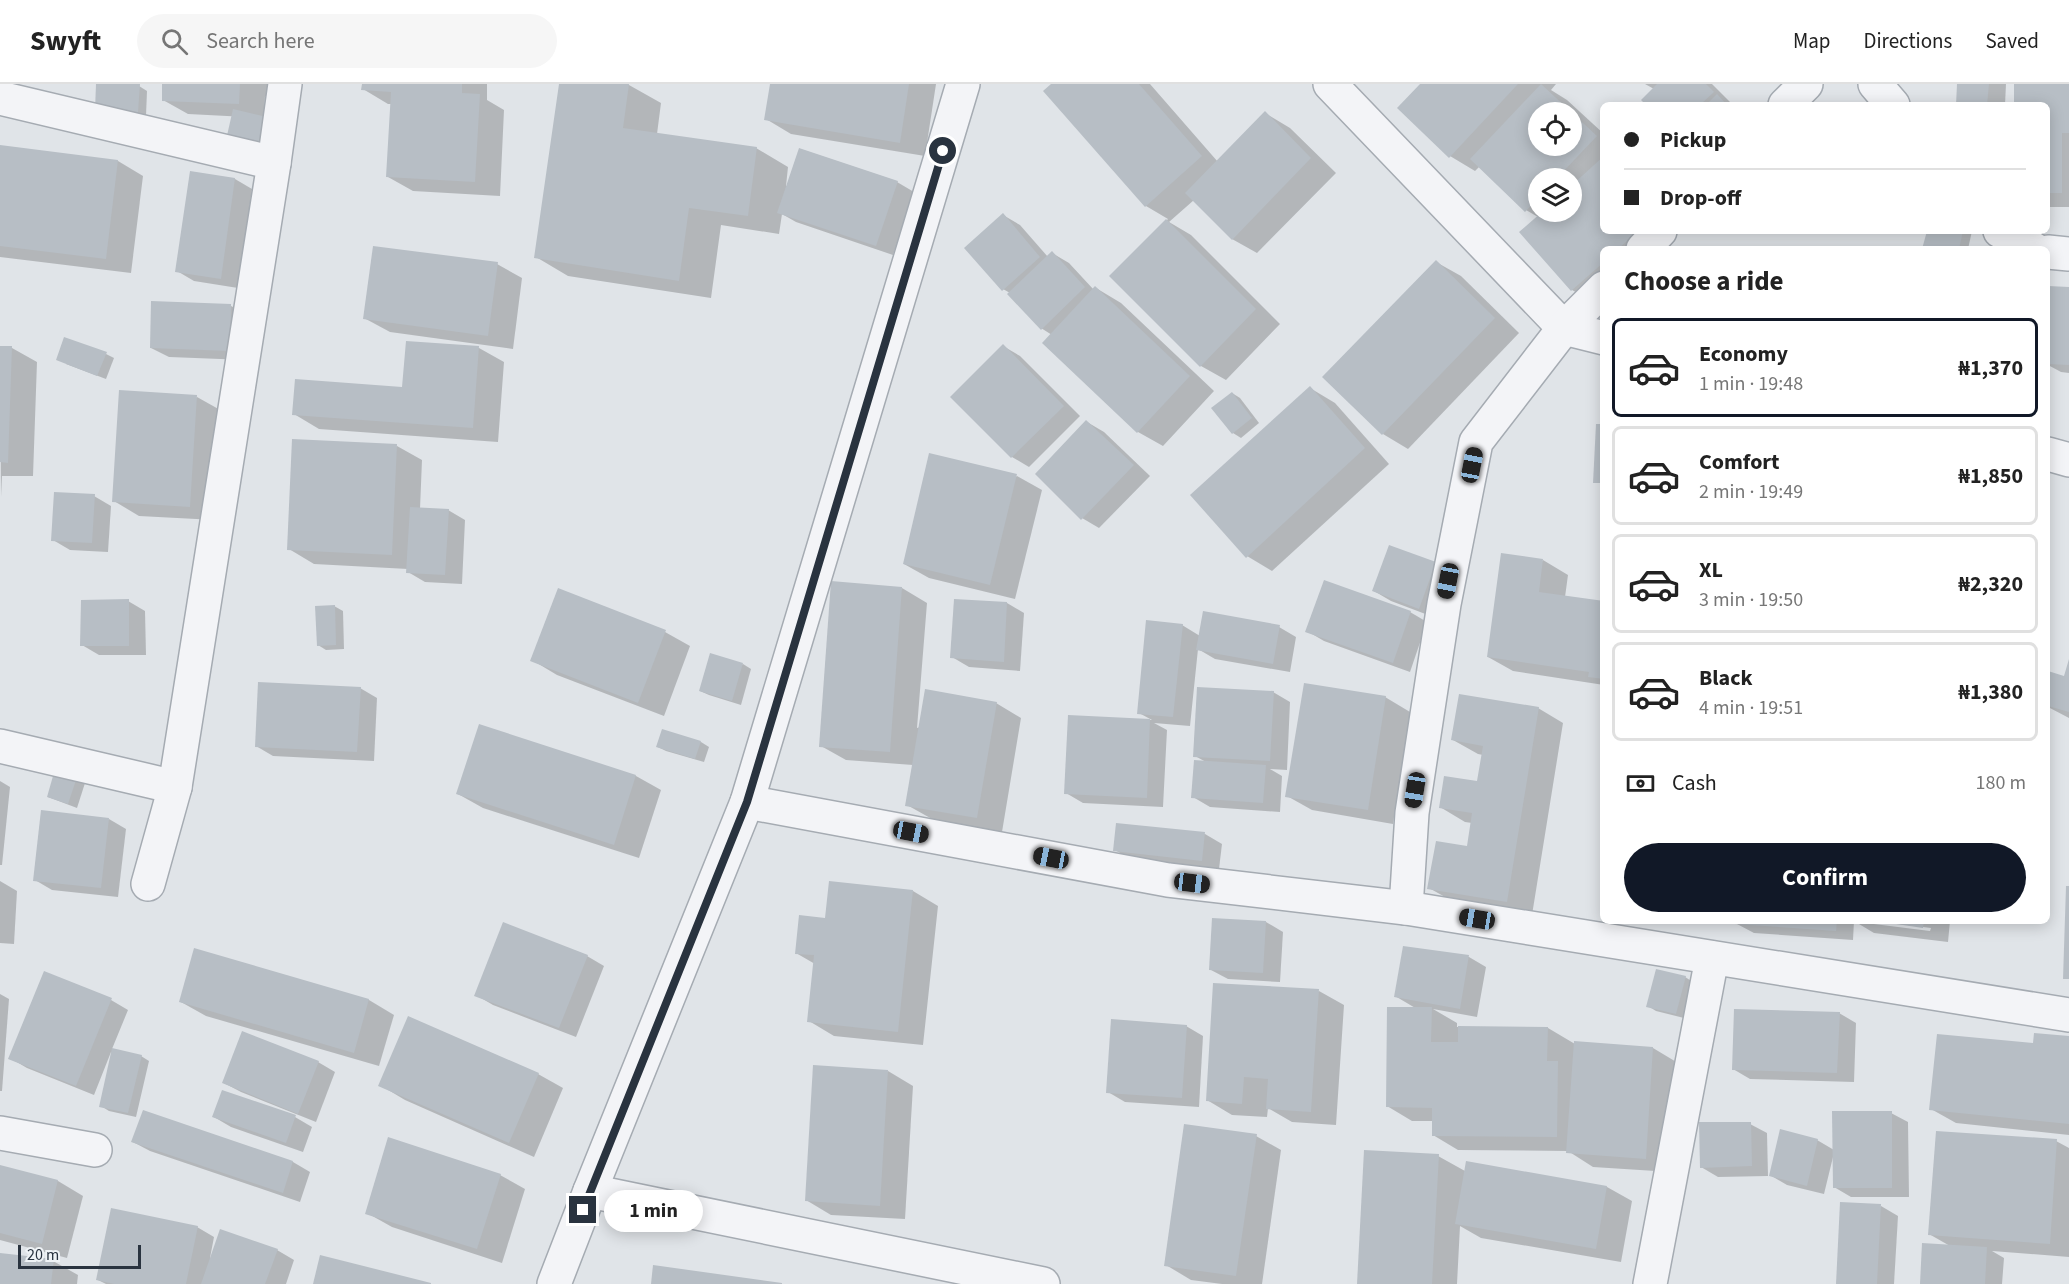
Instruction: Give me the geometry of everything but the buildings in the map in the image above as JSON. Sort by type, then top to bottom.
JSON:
[{"type":"street","points":[[148,884],[175,787],[285,84]]},
{"type":"street","points":[[555,1284],[590,1191],[747,802],[963,84]]},
{"type":"street","points":[[1330,84],[1564,328],[1600,337]]},
{"type":"street","points":[[1788,102],[1806,84]]},
{"type":"street","points":[[1875,84],[1890,102]]},
{"type":"street","points":[[0,98],[274,163]]},
{"type":"street","points":[[1645,246],[1657,234]]},
{"type":"street","points":[[2006,234],[2028,246]]},
{"type":"street","points":[[2050,252],[2069,254]]},
{"type":"street","points":[[1406,908],[1412,813],[1444,604],[1476,442],[1564,328],[1600,292]]},
{"type":"street","points":[[2050,455],[2069,460]]},
{"type":"street","points":[[0,746],[175,787]]},
{"type":"street","points":[[747,802],[1168,880],[1406,908],[2069,1015]]},
{"type":"street","points":[[1650,1284],[1712,958]]},
{"type":"street","points":[[0,1133],[95,1150]]},
{"type":"street","points":[[590,1191],[1011,1281],[1043,1284]]},
{"type":"route","points":[[583,1210],[747,802],[943,151]]}]
